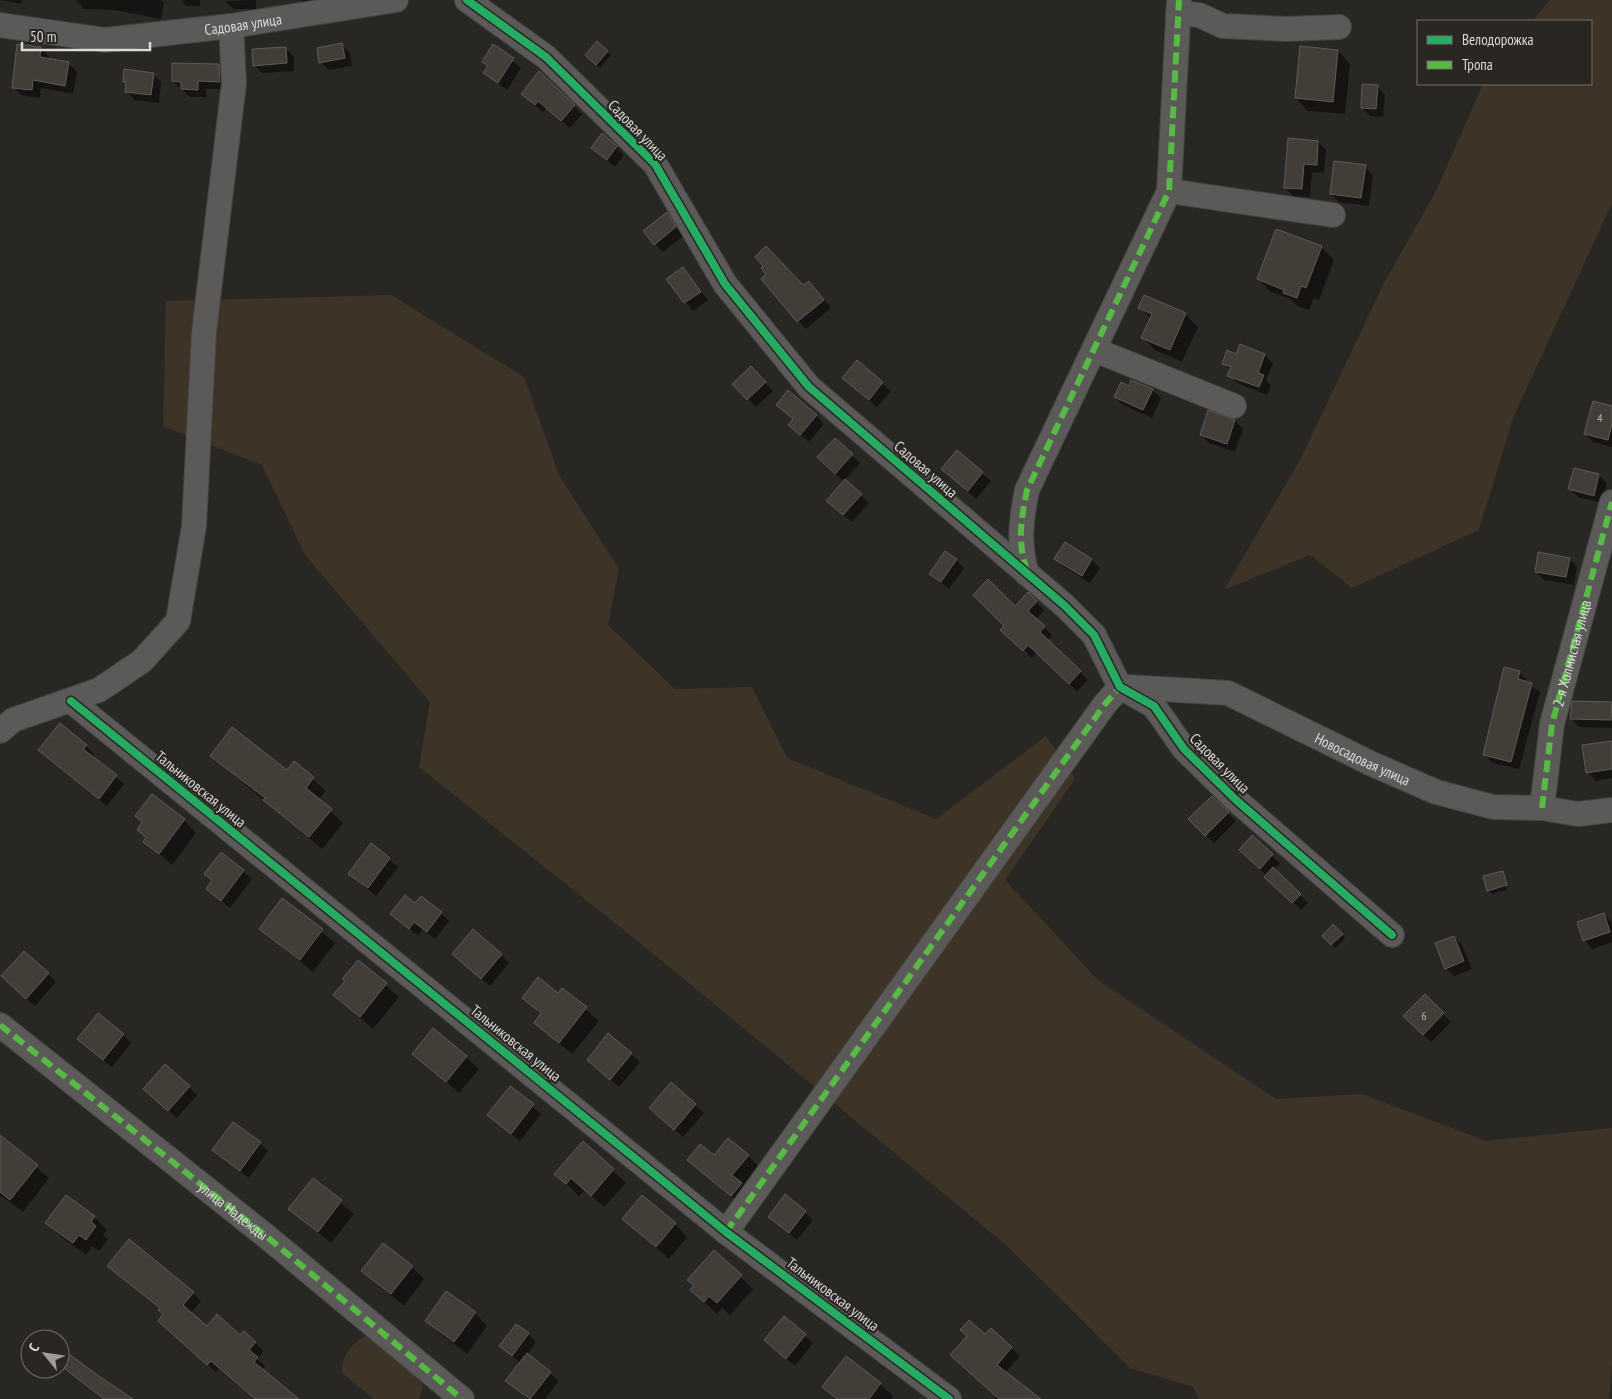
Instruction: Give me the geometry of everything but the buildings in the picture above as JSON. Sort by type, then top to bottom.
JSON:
[{"type":"street","name":"Садовая улица","points":[[0,25],[104,40],[232,26],[396,0]]},
{"type":"street","name":"Садовая улица","points":[[467,0],[546,57],[654,164],[725,284],[809,387],[1064,605],[1094,635],[1120,687],[1154,706],[1184,749],[1230,794],[1392,934]]},
{"type":"street","points":[[1027,574],[1021,556],[1020,524],[1028,490],[1169,191],[1179,7],[1223,26],[1286,29],[1339,27]]},
{"type":"street","points":[[0,731],[13,720],[100,690],[142,661],[178,621],[194,526],[204,332],[234,83],[232,26]]},
{"type":"street","points":[[1169,191],[1333,215]]},
{"type":"street","points":[[1094,350],[1234,406]]},
{"type":"street","name":"2-я Холмистая улица","points":[[1542,808],[1552,724],[1612,502]]},
{"type":"street","points":[[726,1232],[1088,728],[1120,687]]},
{"type":"street","name":"Новосадовая улица","points":[[1120,687],[1228,693],[1370,763],[1436,792],[1493,807],[1542,808],[1578,814],[1612,810]]},
{"type":"street","name":"Тальниковская улица","points":[[71,701],[726,1232],[949,1399]]},
{"type":"street","name":"улица Надежды","points":[[0,1024],[266,1236],[462,1399]]},
{"type":"shaded area","points":[[1550,0],[1612,0],[1612,203],[1513,418],[1479,530],[1352,588],[1310,555],[1224,590],[1300,460],[1384,283],[1436,191],[1483,85],[1592,85],[1592,20],[1533,20]]},
{"type":"shaded area","points":[[391,295],[524,377],[559,475],[619,569],[608,625],[675,689],[752,687],[787,758],[936,819],[1046,736],[1075,779],[1005,880],[1098,980],[1276,1099],[1362,1094],[1486,1141],[1612,1128],[1612,1364],[1609,1399],[1199,1399],[1193,1387],[1130,1368],[1007,1246],[650,951],[419,767],[430,702],[305,555],[262,465],[163,426],[166,301]]},
{"type":"shaded area","points":[[368,1335],[415,1375],[423,1386],[419,1399],[374,1399],[342,1373],[342,1366],[349,1350],[357,1341]]},
{"type":"marked path","points":[[1027,571],[1021,541],[1023,511],[1027,490],[1169,191],[1179,0]]},
{"type":"marked path","points":[[1542,808],[1552,724],[1612,502]]},
{"type":"marked path","points":[[726,1232],[1105,704],[1120,687],[1123,688]]},
{"type":"marked path","points":[[0,1025],[266,1236],[462,1399]]},
{"type":"cycle path","points":[[467,0],[546,57],[655,164],[725,284],[809,387],[1064,605],[1094,635],[1120,687],[1154,706],[1184,749],[1236,800],[1392,935]]},
{"type":"cycle path","points":[[71,701],[726,1232],[949,1399]]}]
